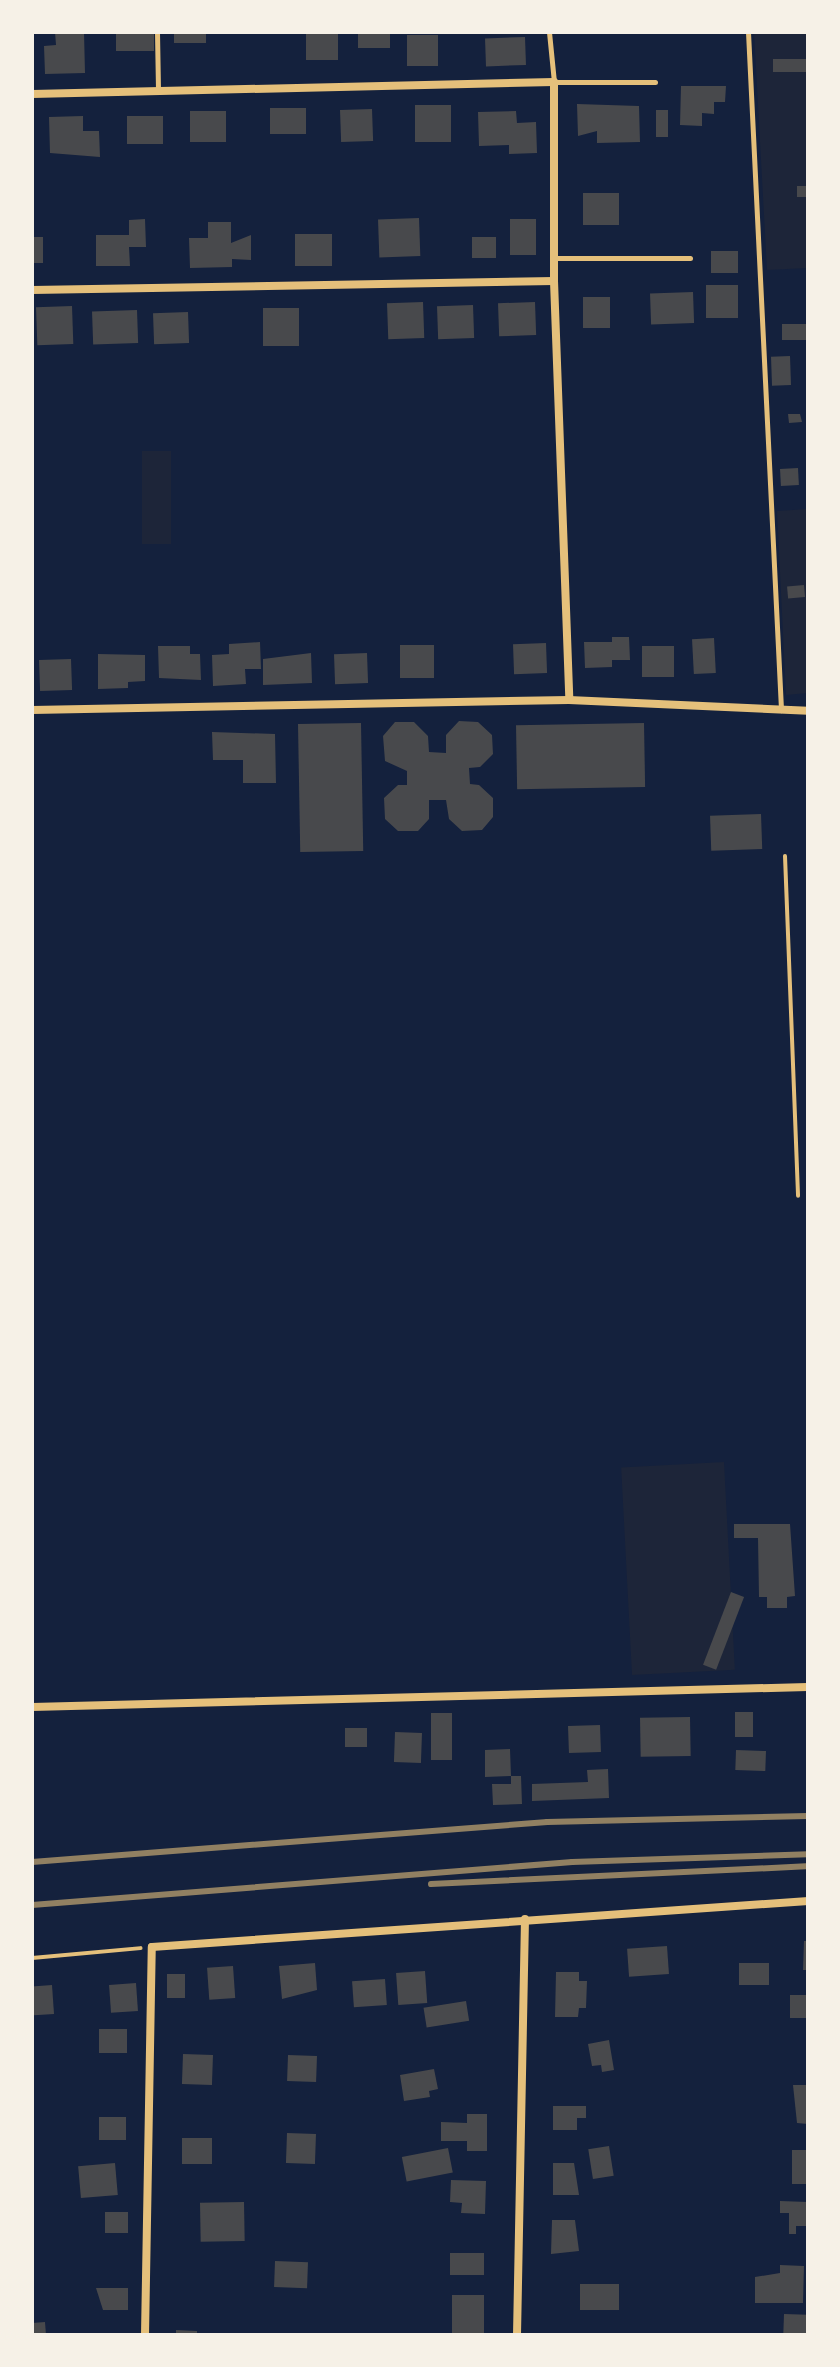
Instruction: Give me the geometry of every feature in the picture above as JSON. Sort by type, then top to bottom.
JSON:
[{"type":"street","points":[[32,94],[554,82],[554,281],[569,700]]},
{"type":"street","points":[[32,290],[554,281]]},
{"type":"street","points":[[32,710],[569,700],[808,711]]},
{"type":"street","points":[[32,1707],[808,1687]]},
{"type":"street","points":[[145,2335],[152,1947],[808,1901]]},
{"type":"street","points":[[517,2335],[525,1919]]},
{"type":"lane","points":[[157,32],[158,91]]},
{"type":"lane","points":[[549,32],[554,82],[655,82]]},
{"type":"lane","points":[[748,32],[781,712]]},
{"type":"lane","points":[[554,258],[690,258]]},
{"type":"path","points":[[785,856],[798,1196]]},
{"type":"path","points":[[32,1958],[152,1947]]},
{"type":"shaded area","points":[[754,32],[808,32],[808,268],[767,270]]},
{"type":"shaded area","points":[[142,451],[171,451],[171,544],[142,544]]},
{"type":"shaded area","points":[[808,509],[808,693],[786,695],[777,511]]},
{"type":"shaded area","points":[[724,1462],[735,1670],[632,1675],[621,1467]]},
{"type":"building","points":[[55,32],[84,32],[85,73],[45,74],[44,46],[56,45]]},
{"type":"building","points":[[116,32],[154,32],[154,51],[116,51]]},
{"type":"building","points":[[174,32],[206,32],[206,43],[174,43]]},
{"type":"building","points":[[306,32],[338,32],[338,60],[306,60]]},
{"type":"building","points":[[358,32],[390,32],[390,48],[358,48]]},
{"type":"building","points":[[407,35],[438,35],[438,66],[407,66]]},
{"type":"building","points":[[525,37],[526,65],[486,66],[485,38]]},
{"type":"building","points":[[773,59],[808,59],[808,72],[773,72]]},
{"type":"building","points":[[681,86],[726,86],[725,102],[714,102],[714,114],[702,113],[702,126],[680,125]]},
{"type":"building","points":[[577,104],[639,106],[640,142],[597,143],[597,131],[578,136]]},
{"type":"building","points":[[415,105],[451,105],[451,142],[415,142]]},
{"type":"building","points":[[270,108],[306,108],[306,134],[270,134]]},
{"type":"building","points":[[372,109],[373,141],[341,142],[340,110]]},
{"type":"building","points":[[656,110],[668,110],[668,137],[656,137]]},
{"type":"building","points":[[190,111],[226,111],[226,142],[190,142]]},
{"type":"building","points":[[516,111],[517,123],[536,122],[537,153],[509,154],[509,145],[479,146],[478,112]]},
{"type":"building","points":[[83,116],[83,131],[99,131],[100,157],[50,153],[49,117]]},
{"type":"building","points":[[127,116],[163,116],[163,144],[127,144]]},
{"type":"building","points":[[797,186],[808,186],[808,197],[797,197]]},
{"type":"building","points":[[583,193],[619,193],[619,225],[583,225]]},
{"type":"building","points":[[419,218],[420,256],[379,257],[378,219]]},
{"type":"building","points":[[145,219],[146,247],[129,247],[130,266],[96,266],[96,235],[129,235],[129,220]]},
{"type":"building","points":[[510,219],[536,219],[536,255],[510,255]]},
{"type":"building","points":[[208,222],[231,222],[231,243],[251,235],[251,260],[232,259],[232,267],[190,268],[189,238],[208,238]]},
{"type":"building","points":[[295,234],[332,234],[332,266],[295,266]]},
{"type":"building","points":[[32,237],[43,237],[43,263],[32,263]]},
{"type":"building","points":[[472,237],[496,237],[496,258],[472,258]]},
{"type":"building","points":[[711,251],[738,251],[738,273],[711,273]]},
{"type":"building","points":[[706,285],[738,285],[738,318],[706,318]]},
{"type":"building","points":[[693,292],[694,323],[651,324],[650,294]]},
{"type":"building","points":[[583,297],[610,297],[610,328],[583,328]]},
{"type":"building","points":[[423,302],[424,338],[388,339],[387,303]]},
{"type":"building","points":[[535,302],[536,335],[499,336],[498,303]]},
{"type":"building","points":[[473,305],[474,338],[438,339],[437,306]]},
{"type":"building","points":[[72,306],[73,344],[37,345],[36,307]]},
{"type":"building","points":[[263,308],[299,308],[299,346],[263,346]]},
{"type":"building","points":[[137,310],[138,343],[93,345],[92,312]]},
{"type":"building","points":[[188,312],[189,343],[154,344],[153,313]]},
{"type":"building","points":[[782,324],[808,324],[808,340],[782,340]]},
{"type":"building","points":[[790,356],[791,385],[772,386],[771,357]]},
{"type":"building","points":[[788,414],[800,414],[802,422],[789,423]]},
{"type":"building","points":[[798,468],[799,485],[781,486],[780,469]]},
{"type":"building","points":[[804,585],[805,597],[788,598],[787,586]]},
{"type":"building","points":[[612,637],[629,637],[630,660],[612,660],[612,667],[585,668],[584,642],[612,642]]},
{"type":"building","points":[[714,638],[716,673],[694,674],[692,639]]},
{"type":"building","points":[[260,642],[261,669],[245,669],[246,684],[213,686],[212,655],[229,654],[229,644]]},
{"type":"building","points":[[546,643],[547,673],[514,674],[513,644]]},
{"type":"building","points":[[400,645],[434,645],[434,678],[400,678]]},
{"type":"building","points":[[158,646],[190,646],[190,654],[200,654],[201,680],[159,678]]},
{"type":"building","points":[[642,646],[674,646],[674,677],[642,677]]},
{"type":"building","points":[[311,653],[312,683],[263,685],[263,659]]},
{"type":"building","points":[[367,653],[368,683],[335,684],[334,654]]},
{"type":"building","points":[[98,654],[145,655],[145,681],[128,682],[128,688],[98,689]]},
{"type":"building","points":[[71,659],[72,690],[40,691],[39,660]]},
{"type":"building","points":[[459,721],[478,722],[492,735],[493,754],[480,767],[469,768],[470,784],[479,785],[493,798],[493,817],[482,830],[462,831],[449,819],[446,800],[429,800],[429,819],[418,831],[398,831],[385,819],[384,798],[398,785],[407,785],[407,771],[385,761],[383,736],[395,722],[414,722],[428,736],[429,752],[446,753],[446,735]]},
{"type":"building","points":[[361,723],[363,851],[300,852],[298,724]]},
{"type":"building","points":[[644,723],[645,787],[517,789],[516,725]]},
{"type":"building","points":[[212,732],[275,734],[276,783],[243,783],[243,760],[213,760]]},
{"type":"building","points":[[761,814],[762,849],[711,851],[710,816]]},
{"type":"building","points":[[734,1524],[790,1524],[795,1596],[787,1597],[787,1608],[767,1608],[767,1597],[759,1597],[758,1538],[734,1538]]},
{"type":"building","points":[[731,1592],[744,1597],[716,1670],[703,1665]]},
{"type":"building","points":[[735,1712],[753,1712],[753,1737],[735,1737]]},
{"type":"building","points":[[431,1713],[452,1713],[452,1760],[431,1760]]},
{"type":"building","points":[[690,1717],[691,1756],[641,1757],[640,1718]]},
{"type":"building","points":[[600,1725],[601,1752],[569,1753],[568,1726]]},
{"type":"building","points":[[345,1728],[367,1728],[367,1747],[345,1747]]},
{"type":"building","points":[[395,1732],[422,1733],[421,1763],[394,1762]]},
{"type":"building","points":[[510,1749],[511,1776],[485,1777],[485,1750]]},
{"type":"building","points":[[736,1750],[766,1751],[765,1771],[735,1770]]},
{"type":"building","points":[[608,1769],[609,1798],[532,1801],[532,1784],[588,1782],[587,1770]]},
{"type":"building","points":[[511,1776],[521,1776],[522,1804],[493,1805],[492,1784],[511,1784]]},
{"type":"building","points":[[804,1941],[808,1941],[808,1970],[803,1970]]},
{"type":"building","points":[[667,1946],[669,1974],[629,1977],[627,1949]]},
{"type":"building","points":[[315,1963],[317,1990],[282,1999],[279,1966]]},
{"type":"building","points":[[739,1963],[769,1963],[769,1985],[739,1985]]},
{"type":"building","points":[[233,1966],[235,1998],[209,2000],[207,1968]]},
{"type":"building","points":[[425,1971],[427,2003],[398,2005],[396,1973]]},
{"type":"building","points":[[556,1972],[579,1972],[579,1981],[587,1981],[586,2008],[579,2008],[578,2017],[555,2017]]},
{"type":"building","points":[[167,1974],[185,1974],[185,1998],[167,1998]]},
{"type":"building","points":[[385,1979],[387,2005],[354,2007],[352,1981]]},
{"type":"building","points":[[136,1983],[138,2011],[111,2013],[109,1985]]},
{"type":"building","points":[[52,1985],[54,2014],[34,2015],[32,1986]]},
{"type":"building","points":[[790,1995],[808,1995],[808,2018],[790,2018]]},
{"type":"building","points":[[466,2001],[469,2021],[427,2027],[424,2008]]},
{"type":"building","points":[[99,2029],[127,2029],[127,2053],[99,2053]]},
{"type":"building","points":[[609,2040],[614,2070],[602,2072],[601,2065],[592,2066],[588,2044]]},
{"type":"building","points":[[183,2054],[213,2055],[212,2085],[182,2084]]},
{"type":"building","points":[[288,2055],[317,2056],[316,2082],[287,2081]]},
{"type":"building","points":[[434,2069],[438,2089],[429,2091],[430,2097],[404,2101],[400,2075]]},
{"type":"building","points":[[793,2085],[808,2085],[808,2124],[797,2123]]},
{"type":"building","points":[[553,2106],[586,2106],[586,2118],[577,2118],[577,2130],[553,2130]]},
{"type":"building","points":[[467,2114],[487,2114],[487,2151],[467,2151],[467,2141],[441,2141],[441,2122],[467,2123]]},
{"type":"building","points":[[99,2117],[126,2117],[126,2140],[99,2140]]},
{"type":"building","points":[[287,2133],[316,2134],[315,2164],[286,2163]]},
{"type":"building","points":[[182,2138],[212,2138],[212,2164],[182,2164]]},
{"type":"building","points":[[609,2146],[614,2176],[593,2179],[588,2149]]},
{"type":"building","points":[[448,2148],[453,2173],[407,2182],[402,2157]]},
{"type":"building","points":[[792,2150],[808,2150],[808,2184],[792,2184]]},
{"type":"building","points":[[115,2163],[118,2195],[81,2198],[78,2166]]},
{"type":"building","points":[[553,2163],[574,2163],[579,2195],[553,2195]]},
{"type":"building","points":[[451,2180],[486,2181],[485,2214],[461,2213],[462,2203],[450,2202]]},
{"type":"building","points":[[780,2201],[808,2202],[808,2226],[796,2226],[796,2234],[789,2234],[789,2213],[780,2213]]},
{"type":"building","points":[[244,2202],[245,2241],[201,2242],[200,2203]]},
{"type":"building","points":[[105,2212],[128,2212],[128,2233],[105,2233]]},
{"type":"building","points":[[552,2220],[575,2220],[579,2251],[551,2254]]},
{"type":"building","points":[[450,2253],[484,2253],[484,2275],[450,2275]]},
{"type":"building","points":[[275,2261],[308,2262],[307,2288],[274,2287]]},
{"type":"building","points":[[780,2265],[804,2266],[803,2303],[755,2303],[755,2277],[780,2273]]},
{"type":"building","points":[[580,2284],[619,2284],[619,2310],[580,2310]]},
{"type":"building","points":[[96,2288],[128,2288],[128,2310],[103,2310]]},
{"type":"building","points":[[452,2295],[484,2295],[484,2334],[452,2334]]},
{"type":"building","points":[[784,2314],[808,2315],[807,2335],[783,2335]]},
{"type":"building","points":[[45,2322],[46,2335],[32,2335],[32,2323]]},
{"type":"building","points":[[176,2330],[197,2331],[197,2335],[176,2335]]},
{"type":"railway","points":[[32,1862],[547,1822],[808,1816]]},
{"type":"railway","points":[[32,1905],[572,1862],[808,1854]]},
{"type":"railway","points":[[431,1884],[806,1866]]}]
